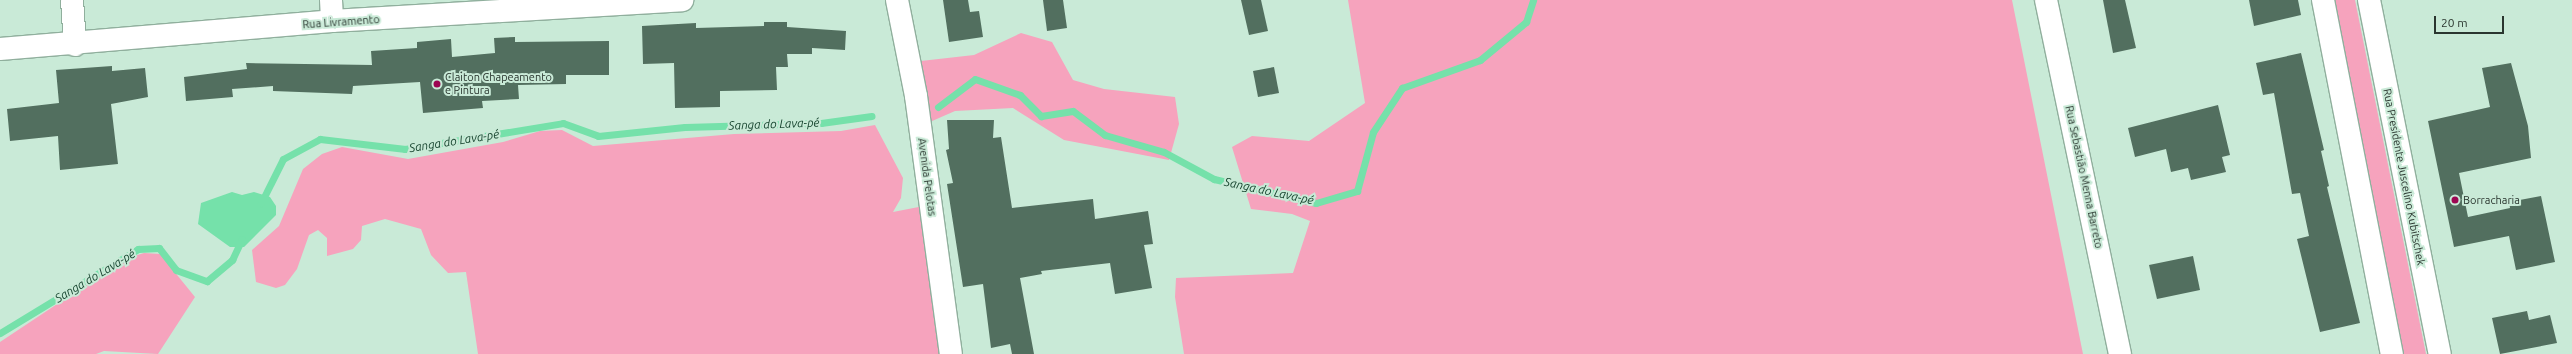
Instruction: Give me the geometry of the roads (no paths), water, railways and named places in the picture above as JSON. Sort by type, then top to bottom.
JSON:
[{"type":"street","points":[[72,0],[75,44]]},
{"type":"street","points":[[331,0],[332,22]]},
{"type":"street","name":"Rua Livramento","points":[[0,49],[332,22],[599,3],[682,0]]},
{"type":"street","name":"Avenida Pelotas","points":[[897,0],[916,96],[951,354]]},
{"type":"street","name":"Rua Sebastião Menna Barreto","points":[[2046,0],[2120,354]]},
{"type":"street","points":[[2322,0],[2392,354]]},
{"type":"street","name":"Rua Presidente Juscelino Kubitschek","points":[[2369,0],[2440,354]]},
{"type":"waterway","name":"Sanga do Lava-pé","points":[[938,107],[975,79],[1020,95],[1041,116],[1073,111],[1105,135],[1164,152],[1214,179],[1316,203],[1357,191],[1373,132],[1402,88],[1480,60],[1526,22],[1533,0]]},
{"type":"waterway","name":"Sanga do Lava-pé","points":[[261,203],[283,159],[320,139],[405,149],[563,123],[598,136],[685,127],[821,123],[872,116]]},
{"type":"waterway","name":"Sanga do Lava-pé","points":[[0,333],[138,249],[159,248],[176,270],[207,281],[232,260],[242,239]]},
{"type":"place","name":"Claiton Chapeamento e Pintura","points":[[437,84]]},
{"type":"place","name":"Borracharia","points":[[2455,200]]}]
